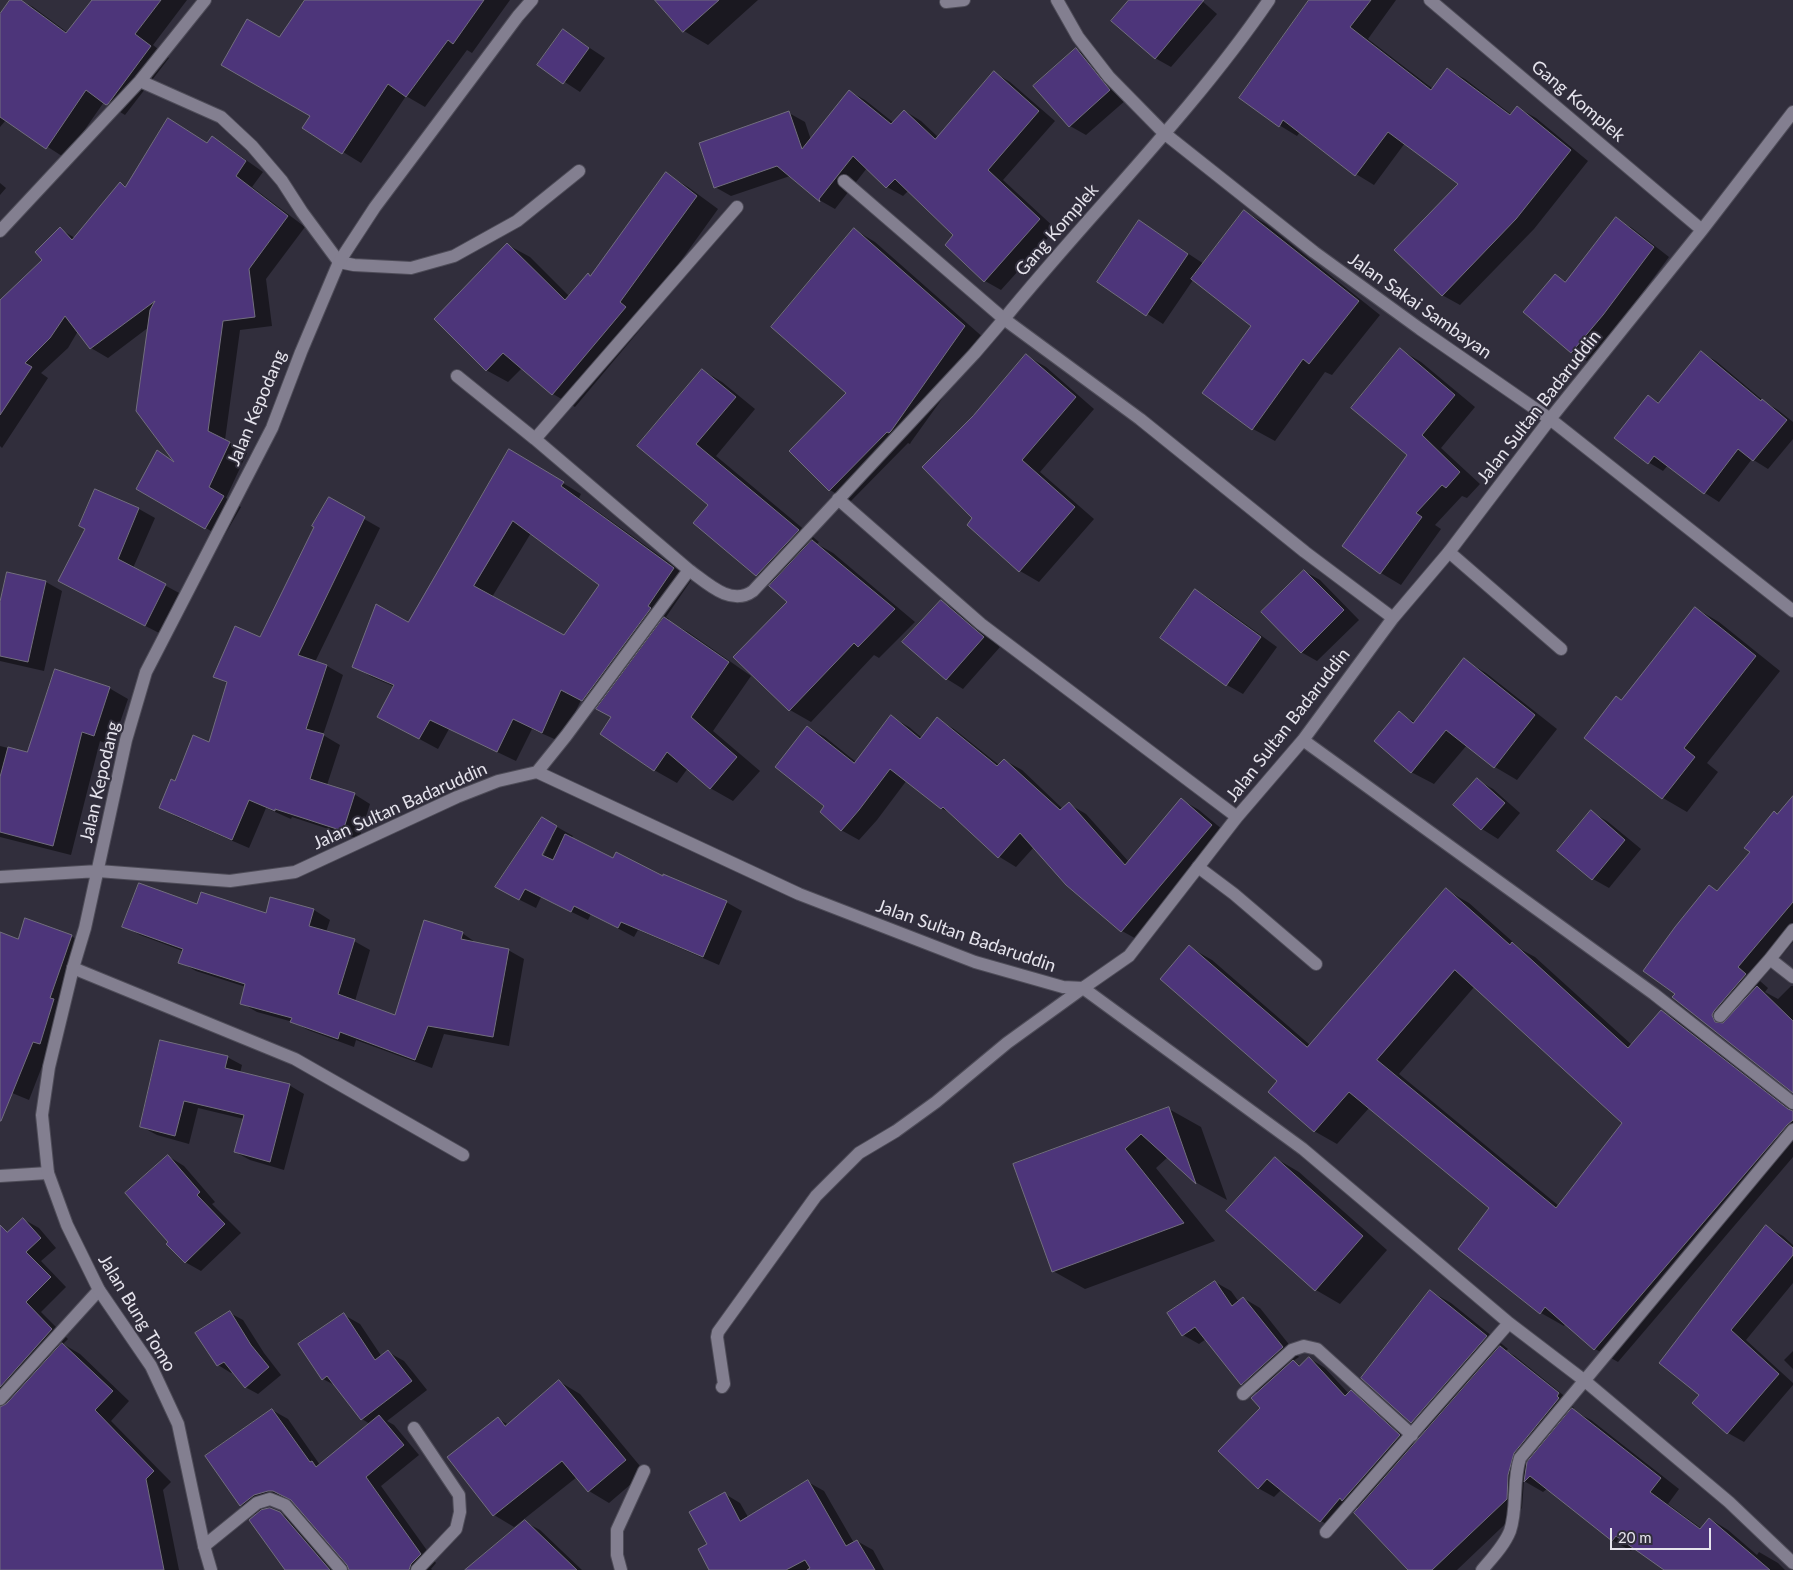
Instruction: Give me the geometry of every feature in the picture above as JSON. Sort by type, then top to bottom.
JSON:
[{"type":"street","points":[[0,231],[140,81],[204,0]]},
{"type":"street","name":"Jalan Kepodang","points":[[98,871],[126,740],[146,672],[272,428],[301,352],[339,262],[381,200],[518,16],[532,0]]},
{"type":"street","points":[[946,2],[964,0]]},
{"type":"street","name":"Jalan Sakai Sambayan","points":[[1057,0],[1078,37],[1104,70],[1164,133],[1314,252],[1420,329],[1550,418],[1793,611]]},
{"type":"street","name":"Gang Komplek","points":[[457,376],[690,570],[724,595],[747,595],[753,591],[974,354],[1164,133],[1245,35],[1269,0]]},
{"type":"street","name":"Gang Komplek","points":[[1430,0],[1702,230]]},
{"type":"street","points":[[140,81],[221,117],[252,146],[282,181],[339,262],[354,265],[411,268],[454,256],[517,221],[579,171]]},
{"type":"street","name":"Jalan Sultan Badaruddin","points":[[0,876],[98,871],[230,881],[295,872],[457,797],[498,781],[537,772],[799,894],[976,962],[1062,988],[1083,988],[1129,956],[1237,817],[1303,740],[1393,618],[1449,552],[1550,418],[1702,230],[1793,112]]},
{"type":"street","points":[[844,181],[1004,319],[1140,419],[1305,552],[1393,618]]},
{"type":"street","points":[[535,439],[737,207]]},
{"type":"street","points":[[838,499],[981,624],[1237,817]]},
{"type":"street","points":[[1449,552],[1561,649]]},
{"type":"street","points":[[537,772],[690,570]]},
{"type":"street","points":[[1303,740],[1654,994],[1793,1102]]},
{"type":"street","points":[[1198,867],[1234,894],[1316,964]]},
{"type":"street","name":"Jalan Bung Tomo","points":[[98,871],[49,1067],[42,1115],[48,1173],[67,1225],[99,1290],[151,1366],[178,1424],[204,1546],[211,1570]]},
{"type":"street","points":[[1720,1016],[1793,930]]},
{"type":"street","points":[[1770,959],[1793,977]]},
{"type":"street","points":[[73,968],[296,1060],[463,1155]]},
{"type":"street","points":[[722,1387],[724,1384],[717,1337],[718,1332],[816,1196],[859,1153],[896,1131],[936,1102],[1007,1043],[1083,988],[1303,1149],[1509,1323],[1585,1381],[1729,1502],[1793,1563]]},
{"type":"street","points":[[1482,1570],[1510,1532],[1514,1513],[1516,1469],[1520,1458],[1793,1130]]},
{"type":"street","points":[[0,1176],[48,1173]]},
{"type":"street","points":[[0,1399],[99,1290]]},
{"type":"street","points":[[1326,1532],[1509,1323]]},
{"type":"street","points":[[1243,1394],[1292,1350],[1304,1346],[1311,1347],[1317,1349],[1412,1435]]},
{"type":"street","points":[[414,1428],[459,1495],[460,1512],[456,1528],[417,1570]]},
{"type":"street","points":[[621,1570],[617,1555],[617,1530],[644,1471]]},
{"type":"street","points":[[204,1546],[257,1503],[270,1499],[285,1505],[341,1570]]},
{"type":"building","points":[[10,0],[21,0],[66,33],[92,0],[161,0],[135,34],[151,46],[108,104],[106,105],[86,90],[46,149],[0,117],[0,14]]},
{"type":"building","points":[[305,0],[484,0],[453,44],[448,40],[406,97],[388,84],[342,154],[302,128],[310,116],[221,65],[247,19],[279,37]]},
{"type":"building","points":[[655,0],[719,0],[683,32]]},
{"type":"building","points":[[1129,0],[1204,0],[1155,59],[1111,21]]},
{"type":"building","points":[[1309,0],[1371,0],[1350,27],[1431,90],[1447,68],[1510,115],[1517,106],[1571,150],[1516,219],[1442,296],[1394,250],[1458,184],[1388,132],[1355,176],[1283,120],[1279,127],[1239,98]]},
{"type":"building","points":[[563,29],[589,48],[563,84],[537,65]]},
{"type":"building","points":[[1076,48],[1110,90],[1069,127],[1033,86]]},
{"type":"building","points":[[994,71],[1039,111],[988,170],[1040,219],[984,282],[945,245],[953,235],[895,179],[886,188],[853,156],[819,199],[820,202],[777,166],[714,188],[699,143],[789,111],[802,149],[849,90],[891,124],[904,110],[935,139]]},
{"type":"building","points":[[168,118],[207,143],[212,136],[246,161],[236,176],[288,216],[249,269],[255,317],[223,321],[208,431],[230,442],[209,487],[224,496],[205,529],[136,489],[157,450],[174,462],[136,411],[150,310],[155,301],[90,349],[65,316],[50,338],[25,363],[32,367],[0,415],[0,300],[42,260],[35,252],[60,227],[72,240],[120,182],[125,187]]},
{"type":"building","points":[[666,172],[697,196],[620,302],[626,307],[552,395],[503,353],[486,371],[434,319],[507,243],[565,300],[588,273],[590,276]]},
{"type":"building","points":[[1244,210],[1359,301],[1309,364],[1303,359],[1252,430],[1202,393],[1251,326],[1191,279]]},
{"type":"building","points":[[1616,217],[1654,247],[1603,315],[1571,353],[1523,312],[1555,274],[1565,282]]},
{"type":"building","points":[[1139,220],[1188,254],[1146,316],[1097,282]]},
{"type":"building","points":[[854,228],[965,326],[891,431],[887,432],[829,491],[789,451],[846,393],[771,327]]},
{"type":"building","points":[[1400,348],[1455,395],[1422,435],[1460,472],[1446,488],[1442,485],[1416,513],[1422,517],[1380,574],[1342,546],[1407,455],[1351,408]]},
{"type":"building","points":[[1701,351],[1787,420],[1753,461],[1738,449],[1704,494],[1654,456],[1648,464],[1614,438],[1648,395],[1658,403]]},
{"type":"building","points":[[1026,354],[1076,397],[1022,460],[1075,507],[1019,572],[967,525],[972,518],[922,467],[973,416]]},
{"type":"building","points":[[702,369],[736,397],[696,444],[799,530],[756,576],[693,523],[708,505],[637,446]]},
{"type":"building","points":[[509,449],[564,482],[561,486],[674,568],[648,606],[651,608],[582,701],[561,690],[542,733],[513,719],[497,752],[430,720],[419,739],[377,717],[394,685],[352,667],[376,604],[408,622]],"holes":[[[513,521],[599,585],[564,635],[474,586]]]},
{"type":"building","points":[[95,489],[139,508],[118,559],[166,584],[145,626],[58,581],[85,529],[79,526]]},
{"type":"building","points":[[329,497],[365,517],[298,655],[327,665],[306,729],[324,734],[310,779],[355,793],[343,831],[275,809],[275,811],[249,800],[232,840],[159,808],[171,779],[175,781],[193,735],[209,742],[227,682],[213,677],[235,626],[260,637],[314,527],[312,526]]},
{"type":"building","points":[[812,540],[895,609],[858,647],[854,643],[789,711],[733,657],[787,602],[769,586]]},
{"type":"building","points":[[1304,570],[1344,610],[1301,653],[1261,612]]},
{"type":"building","points":[[7,572],[46,581],[28,662],[0,656],[0,602]]},
{"type":"building","points":[[1195,589],[1261,637],[1226,686],[1160,638]]},
{"type":"building","points":[[941,600],[984,637],[946,680],[902,642]]},
{"type":"building","points":[[1695,607],[1756,656],[1684,748],[1695,757],[1662,799],[1584,738],[1616,696],[1621,700]]},
{"type":"building","points":[[664,617],[729,662],[691,717],[737,757],[710,789],[667,752],[654,771],[600,734],[611,717],[596,709]]},
{"type":"building","points":[[1464,658],[1535,715],[1494,768],[1446,730],[1411,773],[1374,741],[1399,711],[1413,723]]},
{"type":"building","points":[[55,669],[110,687],[94,736],[82,732],[53,846],[0,832],[0,777],[8,747],[27,752]]},
{"type":"building","points":[[891,715],[920,739],[937,717],[997,766],[1004,759],[1060,810],[1069,802],[1125,865],[1181,798],[1212,825],[1121,932],[1066,885],[1020,833],[998,858],[943,807],[941,809],[890,769],[841,831],[820,812],[824,806],[775,767],[807,726],[854,763]]},
{"type":"building","points":[[1477,778],[1505,803],[1481,830],[1453,805]]},
{"type":"building","points":[[1793,796],[1793,902],[1738,967],[1746,974],[1712,1015],[1715,1022],[1723,1023],[1757,986],[1793,1021],[1793,1093],[1672,997],[1675,994],[1643,971],[1709,885],[1717,891],[1750,852],[1744,848],[1774,811],[1777,814]]},
{"type":"building","points":[[1591,810],[1625,840],[1592,880],[1557,851]]},
{"type":"building","points":[[542,817],[557,826],[542,855],[553,860],[565,834],[613,858],[616,852],[663,876],[663,874],[727,901],[703,957],[621,922],[618,928],[574,906],[571,912],[525,889],[519,900],[495,887]]},
{"type":"building","points":[[139,883],[197,904],[201,892],[266,913],[270,897],[314,909],[309,926],[355,939],[338,994],[395,1015],[424,920],[463,932],[461,939],[509,949],[493,1037],[428,1026],[415,1060],[340,1032],[338,1039],[290,1022],[292,1018],[240,1004],[245,984],[178,963],[183,949],[122,927]]},
{"type":"building","points":[[1446,888],[1510,945],[1512,942],[1628,1048],[1661,1010],[1793,1111],[1793,1120],[1594,1350],[1545,1307],[1540,1314],[1458,1249],[1489,1208],[1349,1092],[1314,1132],[1268,1092],[1277,1081],[1160,979],[1189,945],[1307,1047]],"holes":[[[1455,970],[1622,1123],[1556,1208],[1377,1060]]]},
{"type":"building","points":[[25,918],[72,935],[50,998],[54,999],[40,1044],[33,1042],[0,1121],[0,932],[18,939]]},
{"type":"building","points":[[160,1040],[228,1056],[225,1068],[290,1084],[270,1162],[234,1152],[244,1115],[184,1101],[175,1136],[140,1127]]},
{"type":"building","points":[[1169,1107],[1196,1184],[1141,1134],[1125,1149],[1184,1223],[1052,1272],[1013,1164]]},
{"type":"building","points":[[168,1155],[200,1192],[197,1195],[225,1224],[185,1263],[166,1244],[168,1242],[125,1193]]},
{"type":"building","points":[[1275,1157],[1363,1236],[1315,1291],[1226,1211]]},
{"type":"building","points":[[23,1218],[41,1238],[26,1252],[51,1277],[26,1302],[52,1329],[0,1387],[0,1225],[7,1232]]},
{"type":"building","points":[[1766,1225],[1793,1248],[1793,1255],[1731,1330],[1779,1374],[1727,1434],[1692,1403],[1699,1395],[1659,1363]]},
{"type":"building","points":[[1215,1281],[1232,1306],[1243,1297],[1283,1347],[1241,1385],[1195,1327],[1182,1336],[1167,1313]]},
{"type":"building","points":[[1430,1290],[1487,1336],[1411,1423],[1361,1378]]},
{"type":"building","points":[[230,1311],[251,1345],[269,1367],[245,1388],[224,1362],[217,1366],[195,1333]]},
{"type":"building","points":[[344,1313],[375,1360],[388,1350],[412,1381],[361,1420],[327,1376],[322,1380],[298,1344]]},
{"type":"building","points":[[62,1343],[113,1391],[95,1410],[154,1471],[146,1479],[164,1570],[0,1570],[0,1407],[6,1404]]},
{"type":"building","points":[[1500,1346],[1559,1393],[1557,1396],[1559,1398],[1514,1453],[1508,1475],[1507,1499],[1432,1570],[1408,1570],[1354,1513]]},
{"type":"building","points":[[1309,1357],[1345,1396],[1351,1390],[1400,1435],[1342,1501],[1340,1498],[1320,1522],[1267,1479],[1258,1489],[1218,1451],[1260,1408],[1251,1398],[1293,1360],[1299,1366]]},
{"type":"building","points":[[559,1380],[626,1460],[588,1492],[562,1461],[493,1516],[447,1457],[498,1417],[505,1426]]},
{"type":"building","points":[[1572,1408],[1661,1478],[1650,1492],[1700,1529],[1709,1518],[1770,1570],[1664,1570],[1616,1536],[1612,1541],[1530,1476],[1524,1482],[1527,1462]]},
{"type":"building","points":[[272,1409],[310,1462],[312,1461],[316,1467],[379,1415],[404,1445],[366,1477],[421,1554],[411,1564],[409,1570],[349,1570],[347,1565],[291,1500],[273,1491],[254,1495],[240,1506],[205,1456]]},
{"type":"building","points":[[808,1480],[846,1546],[857,1540],[875,1570],[807,1570],[810,1568],[805,1560],[786,1570],[709,1570],[698,1549],[707,1544],[689,1512],[725,1492],[740,1521]]},
{"type":"building","points":[[270,1508],[280,1512],[330,1570],[285,1570],[249,1520],[261,1510]]},
{"type":"building","points":[[525,1520],[577,1570],[465,1570]]}]
